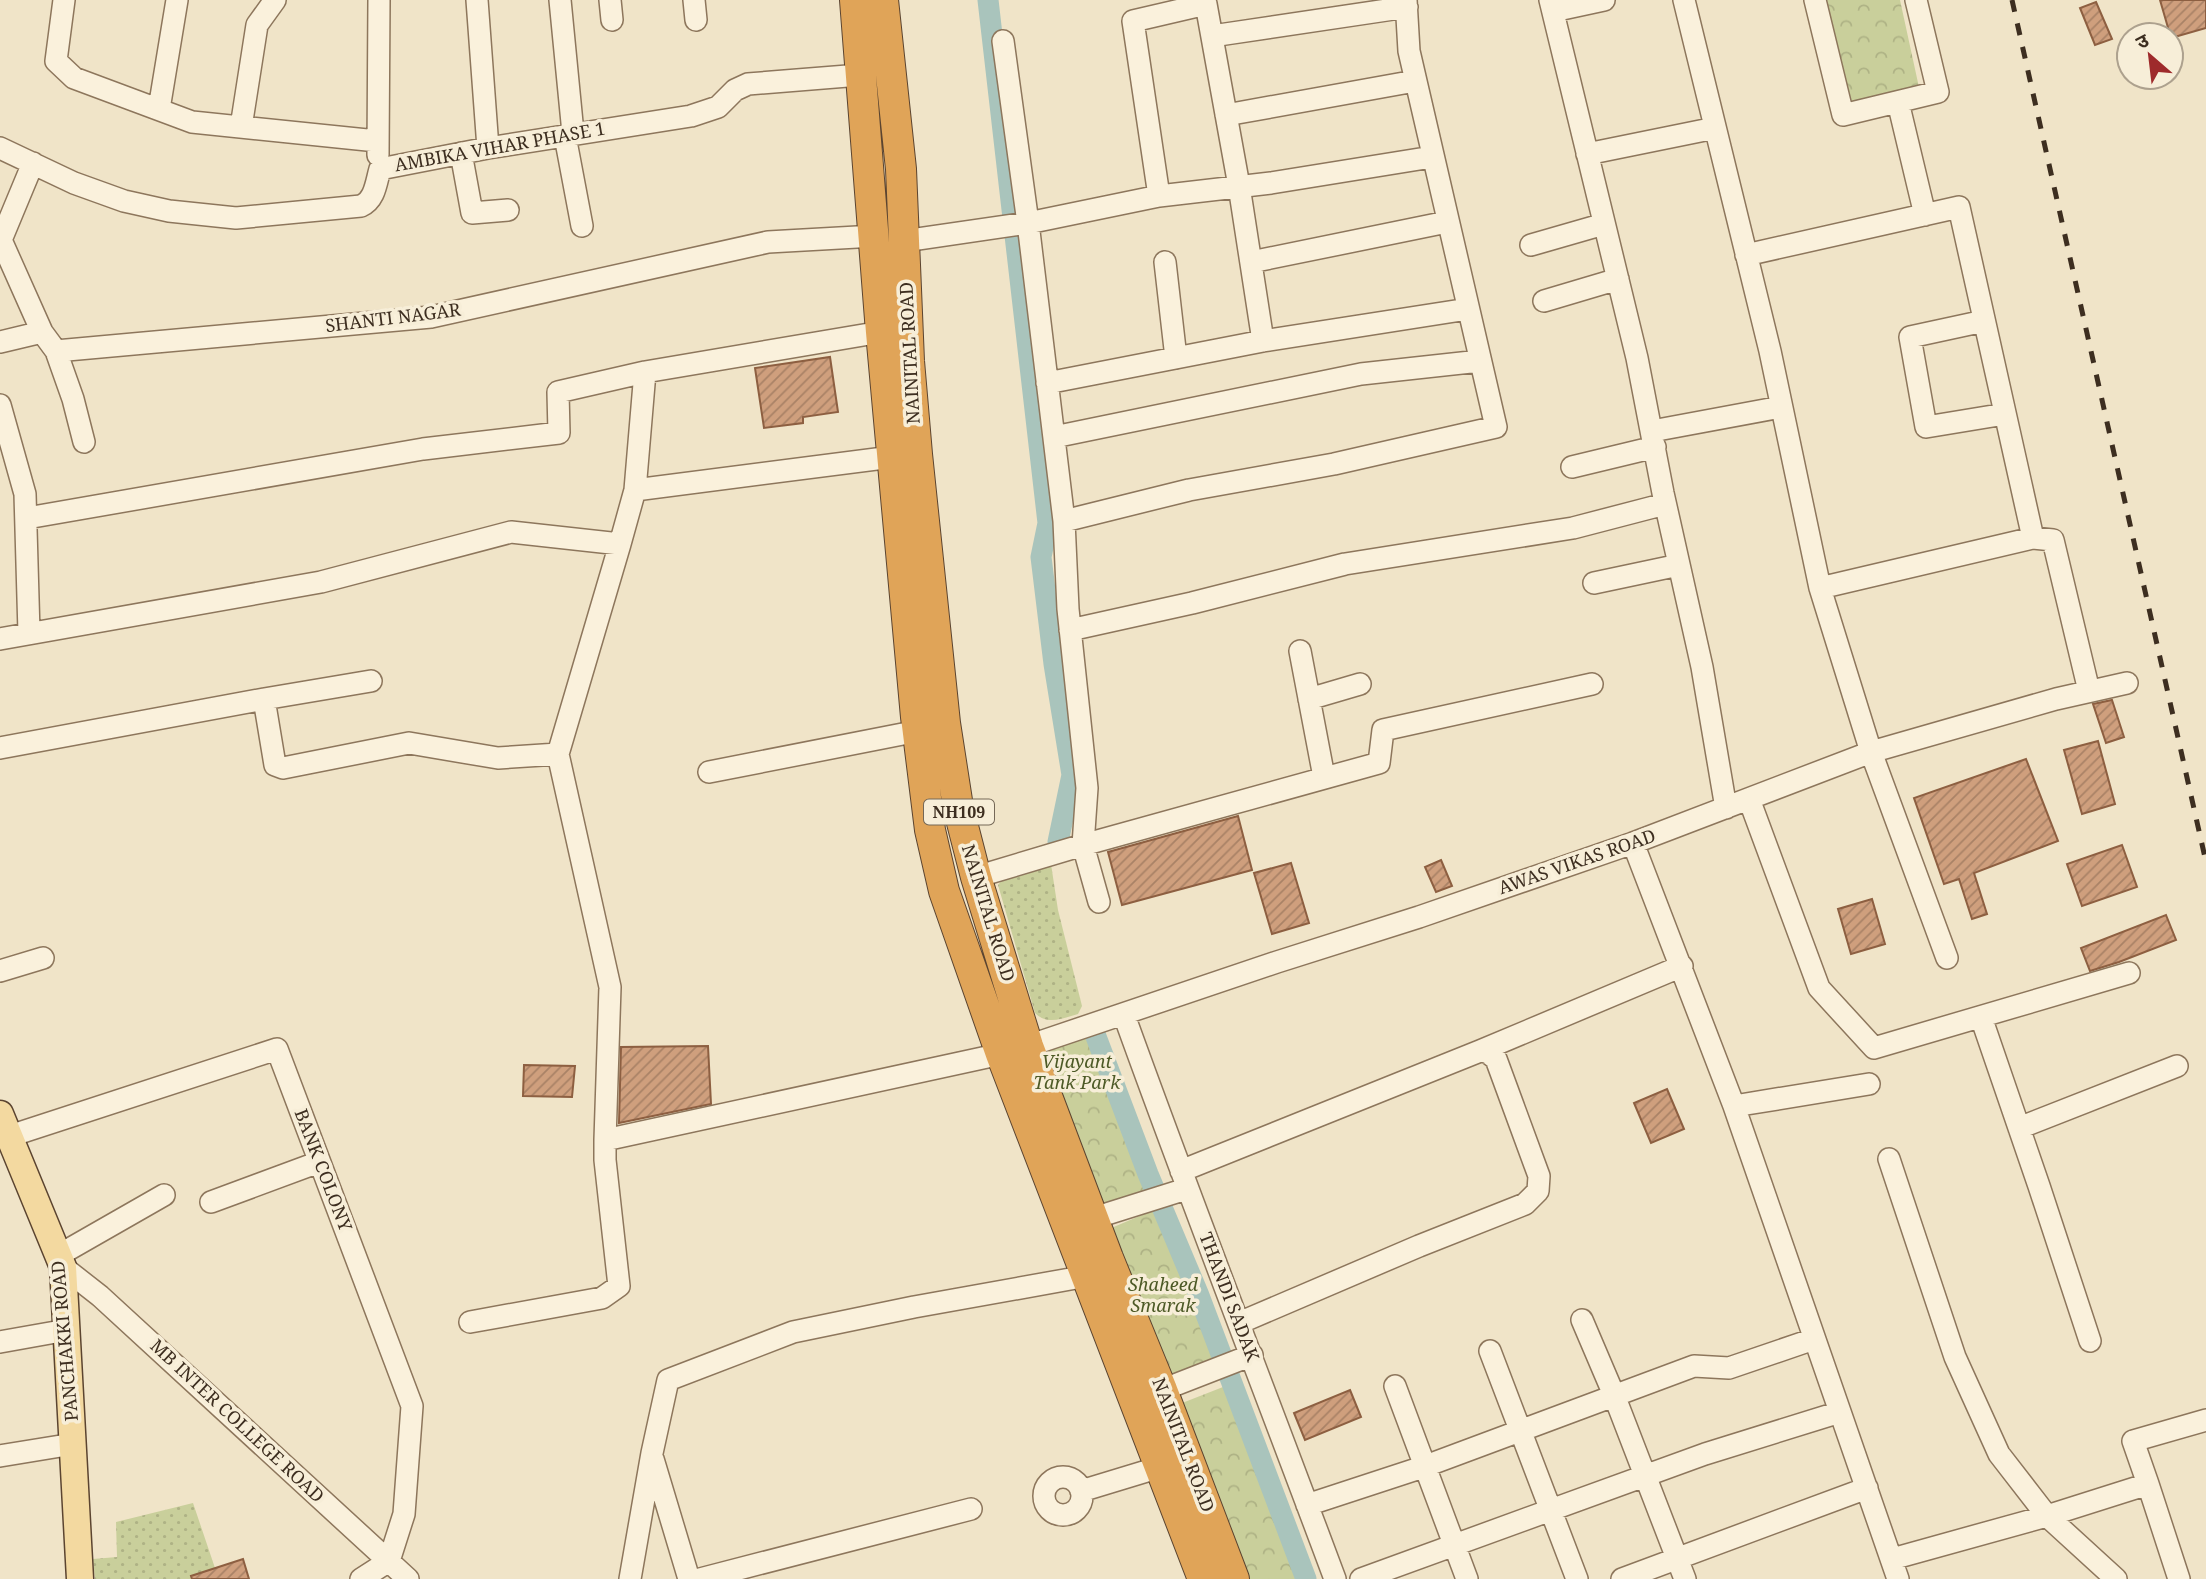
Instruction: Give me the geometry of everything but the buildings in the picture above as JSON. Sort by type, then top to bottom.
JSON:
[{"type":"highway","name":"NAINITAL ROAD","points":[[855,0],[881,332],[918,731],[930,830],[943,887],[1014,1050],[1094,1219],[1100,1273],[1162,1390],[1234,1579]]},
{"type":"highway","name":"NAINITAL ROAD","points":[[883,0],[901,169],[912,401],[945,723],[958,807],[1014,1050],[1100,1273],[1160,1467],[1203,1579]]},
{"type":"highway","points":[[860,75],[892,74]]},
{"type":"highway","points":[[943,887],[976,877]]},
{"type":"main road","name":"PANCHAKKI ROAD","points":[[5,1125],[61,1261],[68,1330],[80,1579]]},
{"type":"street","points":[[64,0],[56,61],[74,78],[192,122],[377,141]]},
{"type":"street","points":[[159,109],[177,0]]},
{"type":"street","points":[[242,127],[257,25],[275,0]]},
{"type":"street","points":[[379,0],[377,141],[380,169]]},
{"type":"street","points":[[477,0],[488,148]]},
{"type":"street","points":[[560,0],[569,134],[582,226]]},
{"type":"street","points":[[1604,0],[1551,5],[1618,279],[1653,439],[1702,667],[1726,808]]},
{"type":"street","points":[[1684,0],[1782,407],[1820,588],[1871,752],[1947,958]]},
{"type":"street","points":[[1815,0],[1843,115],[1938,92],[1916,0]]},
{"type":"street","points":[[1064,521],[1189,490],[1334,464],[1496,427],[1415,81],[1409,51],[1406,3],[1212,36]]},
{"type":"street","points":[[1159,196],[1133,21],[1206,4],[1239,186],[1263,341]]},
{"type":"street","points":[[1003,41],[1019,224],[1047,383],[1064,521],[1070,630],[1087,788],[1083,845],[1099,902]]},
{"type":"street","name":"AMBIKA VIHAR PHASE 1","points":[[0,148],[74,183],[124,201],[169,211],[236,218],[361,206],[372,196],[380,169],[569,134],[691,116],[718,107],[735,90],[748,84],[860,75]]},
{"type":"street","points":[[1226,115],[1415,81]]},
{"type":"street","points":[[1898,102],[1925,215]]},
{"type":"street","points":[[1587,154],[1715,128]]},
{"type":"street","points":[[461,153],[472,213],[508,210]]},
{"type":"street","points":[[904,241],[1019,224],[1159,196],[1271,183],[1432,157]]},
{"type":"street","points":[[33,163],[1,240],[42,331],[56,351],[85,442]]},
{"type":"street","points":[[1746,255],[1959,207],[2033,538]]},
{"type":"street","points":[[1251,262],[1447,222]]},
{"type":"street","points":[[1531,245],[1604,224]]},
{"type":"street","name":"SHANTI NAGAR","points":[[56,351],[431,317],[768,242],[875,236]]},
{"type":"street","points":[[1165,262],[1175,358]]},
{"type":"street","points":[[1544,301],[1618,279]]},
{"type":"street","points":[[1047,383],[1263,341],[1468,309]]},
{"type":"street","points":[[1984,321],[1910,337],[1926,428],[2005,414]]},
{"type":"street","points":[[0,342],[42,331]]},
{"type":"street","points":[[26,518],[423,449],[559,433],[558,392],[645,372],[881,332]]},
{"type":"street","points":[[1054,437],[1349,377],[1480,361]]},
{"type":"street","points":[[470,1322],[602,1297],[619,1286],[605,1160],[610,987],[558,754],[635,490],[645,372]]},
{"type":"street","points":[[0,405],[9,467],[25,494],[29,633]]},
{"type":"street","points":[[1572,467],[1653,439],[1782,407]]},
{"type":"street","points":[[635,490],[892,457]]},
{"type":"street","points":[[1070,630],[1192,603],[1345,564],[1573,528],[1665,504]]},
{"type":"street","points":[[0,639],[321,582],[511,532],[620,544]]},
{"type":"street","points":[[1820,588],[2033,538],[2053,540],[2089,691]]},
{"type":"street","points":[[1594,583],[1679,565]]},
{"type":"street","points":[[1300,651],[1324,777]]},
{"type":"street","points":[[0,748],[371,681]]},
{"type":"street","name":"AWAS VIKAS ROAD","points":[[605,1140],[1014,1050],[1419,917],[1633,843],[1871,752],[2089,691],[2127,683]]},
{"type":"street","points":[[1309,699],[1360,684]]},
{"type":"street","points":[[976,877],[1379,763],[1383,730],[1591,684]]},
{"type":"street","points":[[264,699],[275,765],[283,768],[410,743],[498,758],[558,754]]},
{"type":"street","points":[[709,772],[918,731]]},
{"type":"street","points":[[1749,799],[1819,988],[1874,1048],[2129,972]]},
{"type":"street","points":[[1633,843],[1734,1106],[1895,1569],[2148,1484]]},
{"type":"street","points":[[0,971],[43,958]]},
{"type":"street","points":[[1094,1219],[1171,1189],[1480,1051],[1682,966]]},
{"type":"street","name":"THANDI SADAK","points":[[1124,1014],[1171,1189],[1239,1323],[1235,1362],[1307,1504],[1335,1579]]},
{"type":"street","points":[[1981,1017],[2090,1341]]},
{"type":"street","name":"BANK COLONY","points":[[5,1125],[277,1049],[412,1406],[404,1514],[389,1561]]},
{"type":"street","points":[[1239,1323],[1525,1204],[1538,1191],[1539,1177],[1496,1059],[1487,1052],[1480,1051]]},
{"type":"street","points":[[2019,1128],[2177,1066]]},
{"type":"street","points":[[1734,1106],[1869,1084]]},
{"type":"street","points":[[1889,1159],[1967,1387],[1999,1454],[2048,1516],[2116,1579]]},
{"type":"street","points":[[212,1202],[319,1162]]},
{"type":"street","points":[[61,1261],[164,1195]]},
{"type":"street","name":"MB INTER COLLEGE ROAD","points":[[61,1261],[408,1579]]},
{"type":"street","points":[[630,1579],[668,1380],[793,1332],[1100,1273]]},
{"type":"street","points":[[1582,1321],[1614,1395],[1685,1579]]},
{"type":"street","points":[[0,1342],[68,1330]]},
{"type":"street","points":[[1307,1504],[1423,1466],[1694,1366],[1729,1368],[1814,1339]]},
{"type":"street","points":[[1490,1351],[1577,1579]]},
{"type":"street","points":[[1162,1390],[1235,1362]]},
{"type":"street","points":[[1395,1386],[1467,1579]]},
{"type":"street","points":[[1360,1579],[1705,1454],[1840,1412]]},
{"type":"street","points":[[2179,1579],[2133,1441],[2206,1420]]},
{"type":"street","points":[[0,1456],[73,1444]]},
{"type":"street","points":[[652,1454],[690,1579]]},
{"type":"street","points":[[1081,1492],[1160,1467]]},
{"type":"street","points":[[1622,1579],[1867,1488]]},
{"type":"street","points":[[700,1579],[971,1509]]},
{"type":"street","points":[[361,1579],[389,1561]]},
{"type":"green space","points":[[1827,0],[1900,0],[1920,92],[1850,107]]},
{"type":"green space","points":[[1051,864],[1058,910],[1082,1006],[1078,1014],[1050,1020],[1035,1013],[998,885],[1003,879]]},
{"type":"green space","name":"Vijayant Tank Park","points":[[1089,1037],[1144,1190],[1103,1205],[1044,1052]]},
{"type":"green space","name":"Shaheed Smarak","points":[[1156,1209],[1218,1361],[1170,1379],[1109,1229]]},
{"type":"green space","points":[[1223,1387],[1297,1579],[1246,1579],[1177,1405]]},
{"type":"green space","points":[[193,1503],[215,1568],[196,1574],[197,1579],[95,1579],[93,1559],[117,1557],[116,1522]]},
{"type":"waterway","points":[[988,0],[1048,523],[1041,557],[1054,664],[1072,775],[1058,842]]},
{"type":"waterway","points":[[1095,1034],[1148,1174],[1198,1293],[1306,1579]]},
{"type":"railway","points":[[2012,0],[2206,862]]}]
